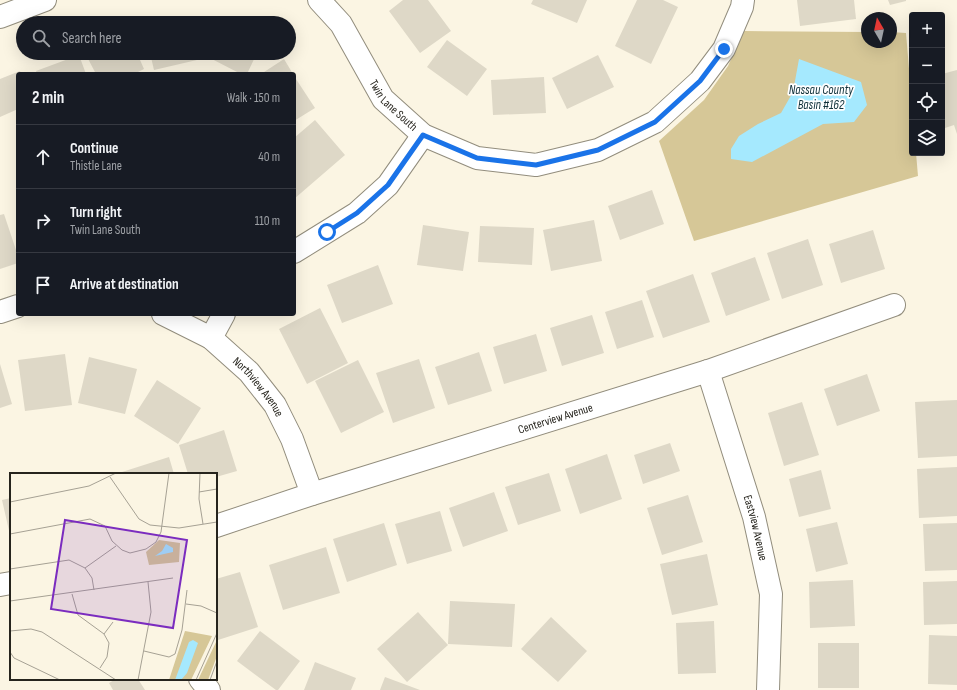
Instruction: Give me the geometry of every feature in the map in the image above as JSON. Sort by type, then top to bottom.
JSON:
[{"type":"street","points":[[0,17],[45,0]]},
{"type":"street","name":"Twin Lane South","points":[[319,0],[341,24],[383,99],[423,135],[477,158],[536,165],[598,150],[655,122],[700,81],[724,49],[742,7],[743,0]]},
{"type":"street","points":[[296,251],[357,213],[388,185],[423,135]]},
{"type":"street","name":"Centerview Avenue","points":[[217,526],[312,494],[708,371],[894,305]]},
{"type":"street","points":[[0,312],[16,307]]},
{"type":"street","name":"Northview Avenue","points":[[167,316],[211,338],[249,372],[275,405],[292,439],[312,494]]},
{"type":"street","points":[[211,338],[223,316]]},
{"type":"street","name":"Eastview Avenue","points":[[708,371],[754,517],[771,594],[768,690]]},
{"type":"street","points":[[0,585],[10,583]]},
{"type":"street","points":[[201,680],[209,690]]},
{"type":"shaded area","points":[[744,31],[861,32],[861,48],[897,48],[897,32],[906,33],[909,68],[909,156],[916,156],[918,176],[694,241],[659,141],[704,100],[728,66]]},
{"type":"water","name":"Nassau County Basin #162","points":[[799,59],[861,82],[867,105],[854,122],[823,124],[752,162],[731,159],[731,149],[739,136],[758,124],[781,113],[793,92]]},
{"type":"building","points":[[403,0],[428,0],[451,31],[420,53],[389,11]]},
{"type":"building","points":[[533,0],[587,0],[577,23],[531,4]]},
{"type":"building","points":[[637,0],[663,0],[678,7],[651,64],[615,46]]},
{"type":"building","points":[[797,0],[854,0],[856,19],[800,26]]},
{"type":"building","points":[[888,0],[906,0],[906,1],[890,5]]},
{"type":"building","points":[[447,40],[487,69],[467,96],[427,67]]},
{"type":"building","points":[[598,55],[614,87],[567,109],[552,78]]},
{"type":"building","points":[[66,60],[81,60],[85,72],[36,72]]},
{"type":"building","points":[[89,60],[140,60],[144,69],[138,72],[95,72]]},
{"type":"building","points":[[152,60],[197,60],[154,70]]},
{"type":"building","points":[[214,60],[254,60],[248,72],[237,72]]},
{"type":"building","points":[[285,60],[292,72],[264,72]]},
{"type":"building","points":[[957,70],[957,134],[954,125],[945,128],[945,73]]},
{"type":"building","points":[[16,73],[16,110],[0,117],[0,79]]},
{"type":"building","points":[[544,77],[546,113],[493,115],[491,80]]},
{"type":"building","points":[[296,79],[315,108],[296,120]]},
{"type":"building","points":[[315,120],[345,155],[296,197],[296,136]]},
{"type":"building","points":[[652,190],[664,224],[620,240],[608,206]]},
{"type":"building","points":[[4,214],[16,250],[16,264],[0,269],[0,215]]},
{"type":"building","points":[[594,220],[602,261],[551,271],[543,230]]},
{"type":"building","points":[[423,225],[469,232],[463,271],[417,265]]},
{"type":"building","points":[[480,226],[534,228],[532,265],[478,262]]},
{"type":"building","points":[[873,230],[885,269],[841,283],[829,244]]},
{"type":"building","points":[[808,239],[823,285],[782,299],[767,253]]},
{"type":"building","points":[[755,257],[770,300],[726,316],[711,273]]},
{"type":"building","points":[[378,265],[393,304],[342,323],[327,285]]},
{"type":"building","points":[[693,274],[710,322],[663,338],[646,291]]},
{"type":"building","points":[[642,300],[654,337],[617,349],[605,312]]},
{"type":"building","points":[[320,308],[348,363],[307,384],[279,329]]},
{"type":"building","points":[[592,315],[604,353],[562,366],[550,328]]},
{"type":"building","points":[[536,334],[547,371],[504,384],[493,347]]},
{"type":"building","points":[[479,352],[492,391],[448,405],[435,367]]},
{"type":"building","points":[[65,354],[72,405],[25,411],[18,360]]},
{"type":"building","points":[[89,357],[137,369],[125,414],[78,403]]},
{"type":"building","points":[[419,359],[435,408],[393,423],[376,373]]},
{"type":"building","points":[[358,360],[384,412],[341,433],[315,381]]},
{"type":"building","points":[[0,364],[12,404],[0,408]]},
{"type":"building","points":[[867,374],[880,411],[837,426],[824,389]]},
{"type":"building","points":[[157,380],[201,408],[178,444],[134,416]]},
{"type":"building","points":[[957,400],[957,456],[918,458],[915,402]]},
{"type":"building","points":[[802,402],[819,455],[784,466],[768,413]]},
{"type":"building","points":[[224,430],[237,471],[217,477],[217,473],[188,473],[179,445]]},
{"type":"building","points":[[670,443],[680,471],[643,484],[634,455]]},
{"type":"building","points":[[607,454],[622,499],[580,514],[565,469]]},
{"type":"building","points":[[169,457],[174,473],[122,473]]},
{"type":"building","points":[[957,467],[957,516],[919,518],[917,469]]},
{"type":"building","points":[[821,470],[831,509],[799,517],[789,479]]},
{"type":"building","points":[[549,473],[561,511],[518,525],[505,487]]},
{"type":"building","points":[[494,492],[508,531],[463,547],[449,508]]},
{"type":"building","points":[[688,495],[703,542],[662,555],[647,508]]},
{"type":"building","points":[[10,498],[10,535],[2,500]]},
{"type":"building","points":[[440,511],[452,551],[407,564],[395,524]]},
{"type":"building","points":[[837,522],[848,564],[816,572],[806,529]]},
{"type":"building","points":[[384,523],[397,565],[347,582],[333,539]]},
{"type":"building","points":[[957,523],[957,570],[925,571],[923,524]]},
{"type":"building","points":[[326,547],[340,593],[283,610],[269,565]]},
{"type":"building","points":[[707,554],[718,605],[672,615],[660,564]]},
{"type":"building","points":[[240,572],[258,627],[218,640],[217,579]]},
{"type":"building","points":[[853,580],[855,626],[810,628],[809,582]]},
{"type":"building","points":[[957,581],[957,624],[924,625],[923,582]]},
{"type":"building","points":[[450,601],[515,604],[512,647],[448,644]]},
{"type":"building","points":[[418,612],[448,645],[407,682],[377,649]]},
{"type":"building","points":[[551,617],[587,651],[558,682],[521,649]]},
{"type":"building","points":[[714,621],[716,673],[678,674],[676,623]]},
{"type":"building","points":[[260,631],[300,661],[278,690],[237,661]]},
{"type":"building","points":[[929,635],[957,636],[957,685],[928,684]]},
{"type":"building","points":[[818,643],[859,643],[859,688],[818,688]]},
{"type":"building","points":[[315,662],[356,678],[351,690],[304,690]]},
{"type":"building","points":[[385,677],[420,690],[380,690]]},
{"type":"building","points":[[114,680],[139,680],[145,690],[113,690],[109,683]]},
{"type":"route","points":[[327,232],[357,213],[388,185],[423,135],[477,158],[536,165],[598,150],[655,122],[700,81],[724,49]]}]
